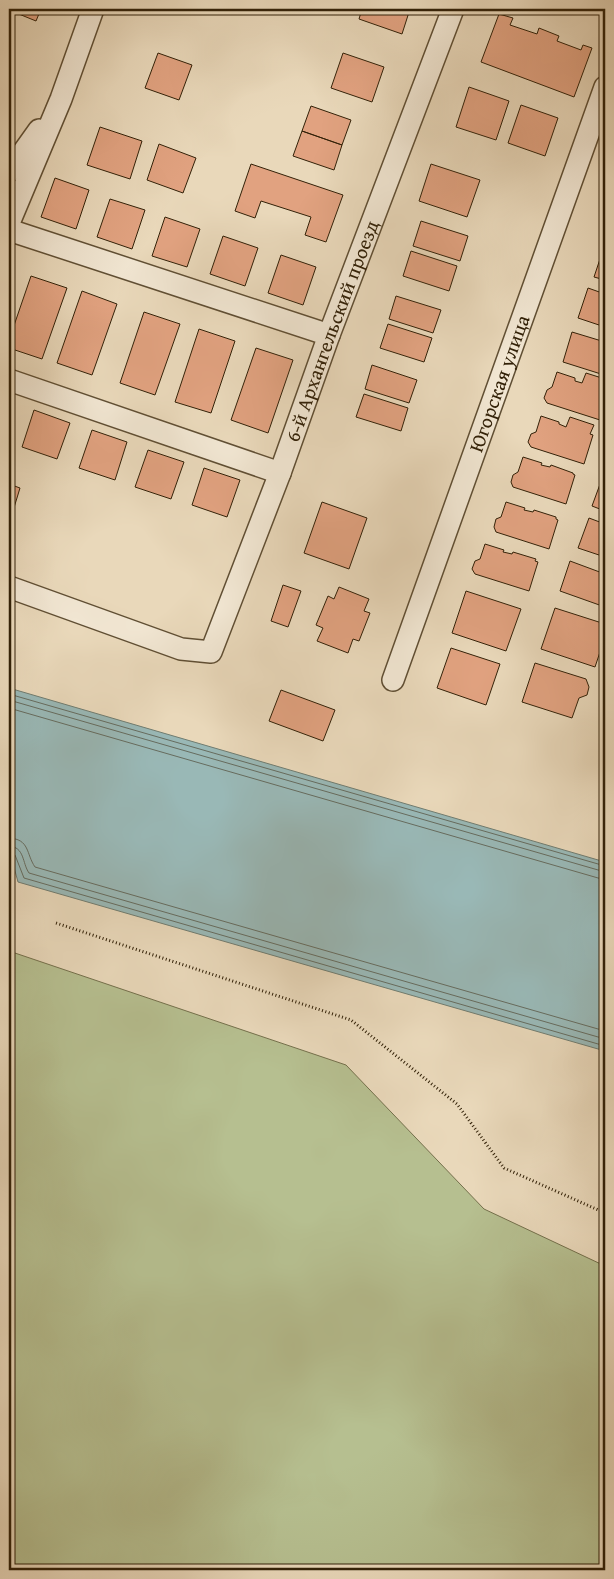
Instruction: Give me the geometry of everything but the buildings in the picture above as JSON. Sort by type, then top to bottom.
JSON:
[{"type":"street","points":[[9,223],[61,99],[93,9]]},
{"type":"street","name":"6-й Архангельский проезд","points":[[9,587],[181,649],[211,652],[280,473],[329,335],[453,9]]},
{"type":"street","name":"Югорская улица","points":[[393,680],[605,87]]},
{"type":"street","points":[[9,172],[61,99]]},
{"type":"street","points":[[9,230],[329,335]]},
{"type":"street","points":[[9,380],[280,473]]},
{"type":"path","points":[[56,923],[351,1020],[457,1104],[504,1168],[605,1213]]},
{"type":"green space","points":[[9,951],[346,1065],[484,1209],[605,1266],[605,1570],[9,1570]]},
{"type":"water","points":[[9,688],[605,862],[605,1051],[18,882],[9,849]]}]
